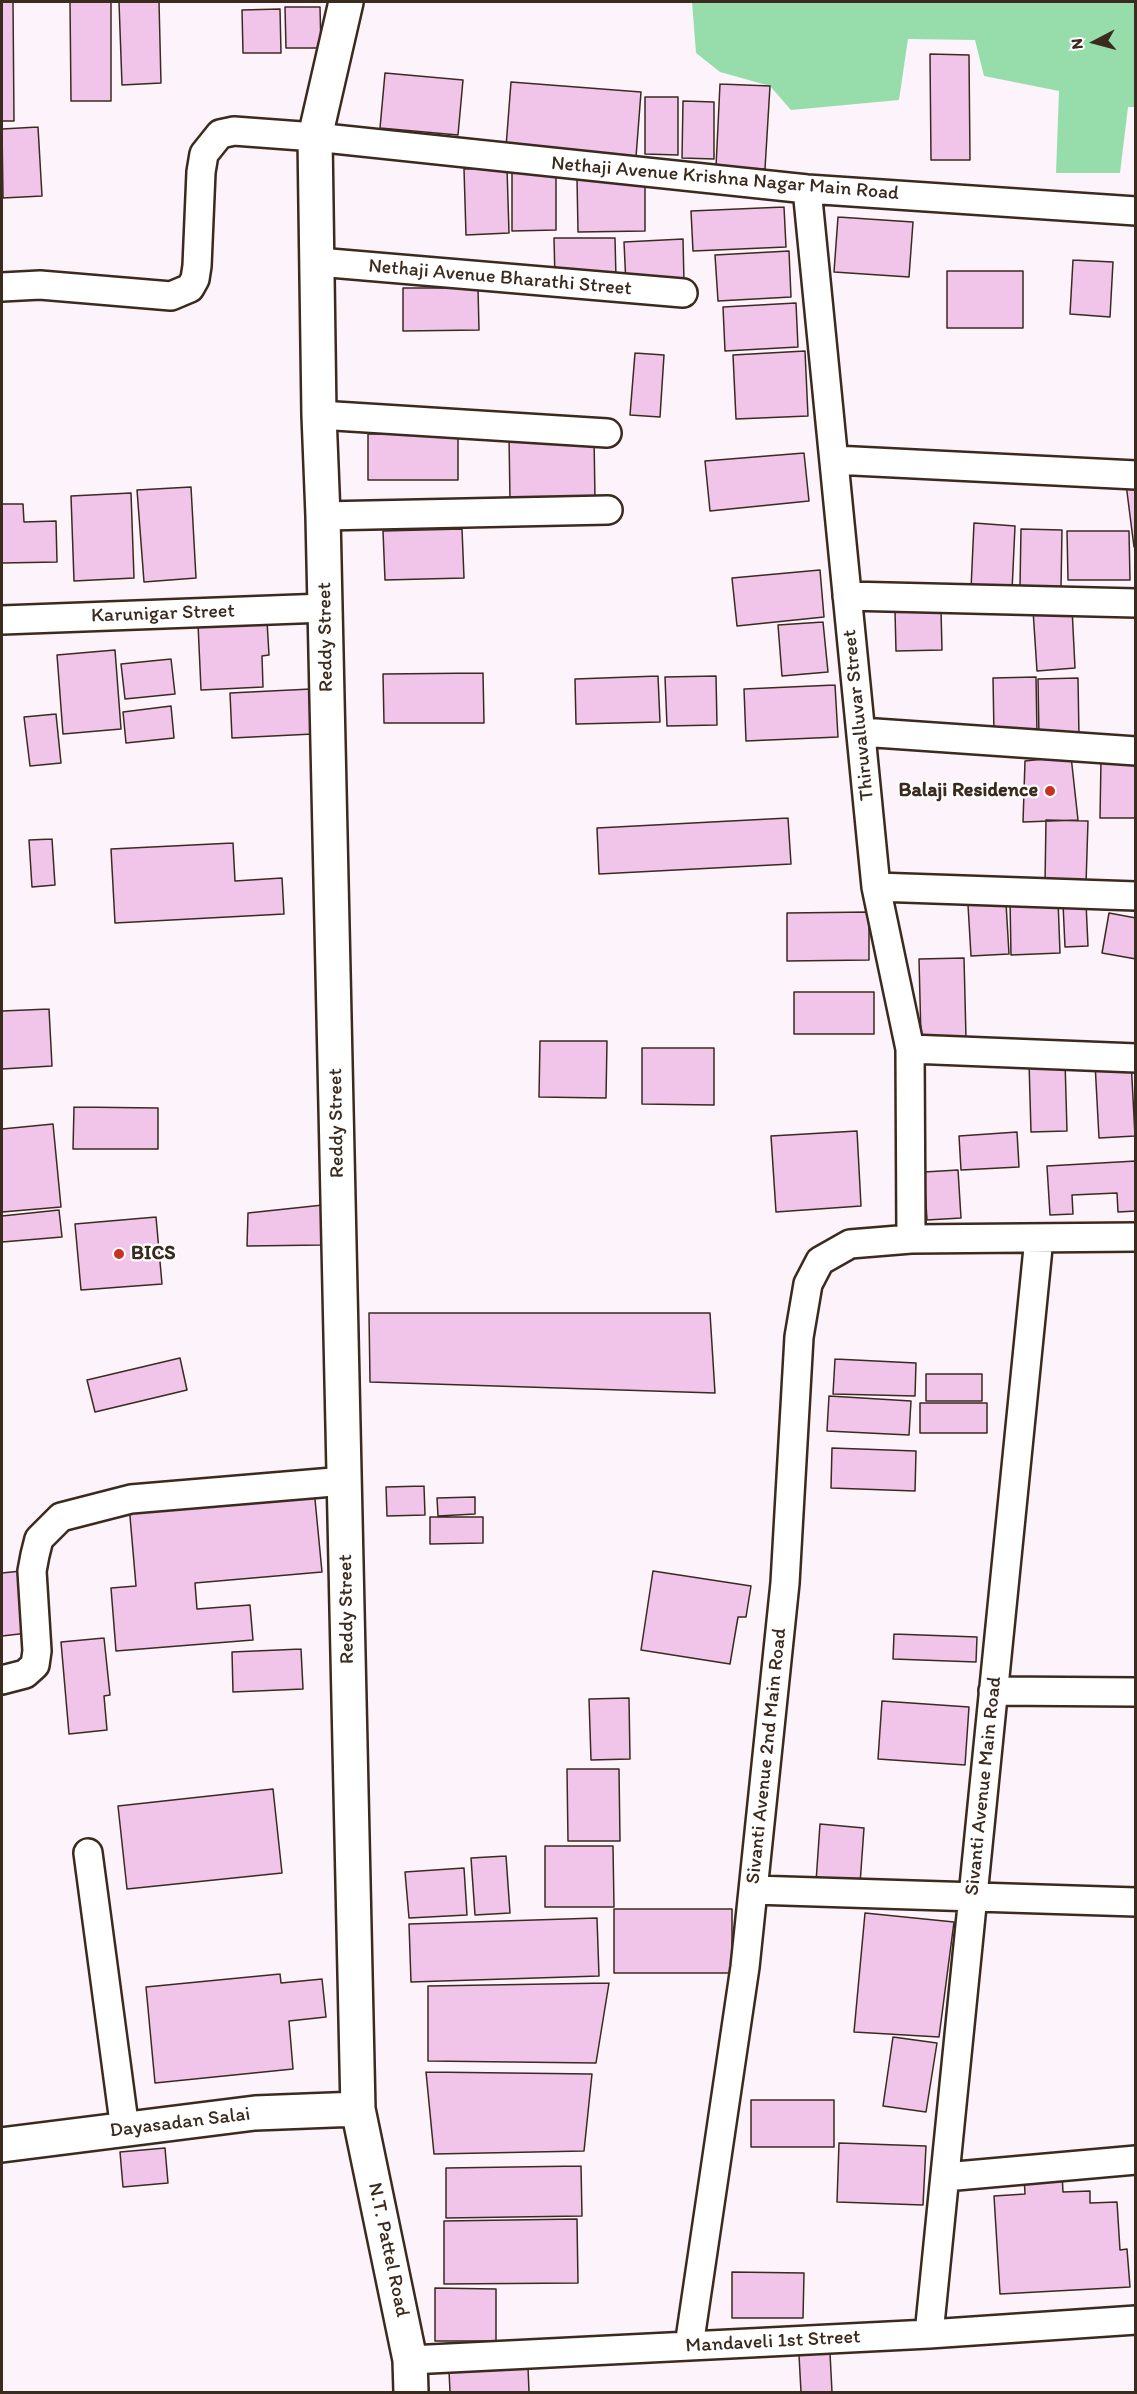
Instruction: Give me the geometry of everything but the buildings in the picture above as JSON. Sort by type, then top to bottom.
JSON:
[{"type":"street","name":"Reddy Street","points":[[346,2],[315,137],[319,415],[324,516],[358,2109]]},
{"type":"street","name":"Nethaji Avenue Krishna Nagar Main Road","points":[[2,287],[40,285],[171,296],[190,288],[195,279],[204,154],[220,134],[234,131],[315,137],[807,189],[1136,211]]},
{"type":"street","name":"Thiruvalluvar Street","points":[[807,189],[876,887],[910,1049],[911,1239]]},
{"type":"street","name":"Nethaji Avenue Bharathi Street","points":[[318,262],[683,293]]},
{"type":"street","points":[[319,415],[607,433]]},
{"type":"street","points":[[834,460],[1136,475]]},
{"type":"street","points":[[324,516],[608,510]]},
{"type":"street","points":[[847,596],[1136,603]]},
{"type":"street","name":"Karunigar Street","points":[[2,620],[326,608]]},
{"type":"street","points":[[861,732],[1136,751]]},
{"type":"street","points":[[876,887],[1136,896]]},
{"type":"street","points":[[910,1049],[1136,1058]]},
{"type":"street","name":"Sivanti Avenue 2nd Main Road","points":[[689,2346],[745,1967],[785,1583],[799,1337],[808,1284],[820,1262],[850,1244],[911,1239],[1136,1237]]},
{"type":"street","name":"Sivanti Avenue Main Road","points":[[929,2334],[1039,1238]]},
{"type":"street","points":[[2,1680],[25,1674],[35,1665],[37,1651],[32,1571],[34,1555],[39,1539],[61,1517],[131,1498],[345,1481]]},
{"type":"street","points":[[993,1691],[1136,1692]]},
{"type":"street","points":[[88,1853],[125,2130]]},
{"type":"street","points":[[753,1890],[1136,1902]]},
{"type":"street","name":"Dayasadan Salai","points":[[2,2145],[255,2113],[358,2109]]},
{"type":"street","name":"N.T. Pattel Road","points":[[358,2109],[410,2360],[411,2392]]},
{"type":"street","points":[[945,2176],[1136,2160]]},
{"type":"street","name":"Mandaveli 1st Street","points":[[410,2360],[929,2334],[1136,2320]]},
{"type":"green space","points":[[692,2],[1135,2],[1135,107],[1128,107],[1120,173],[1056,173],[1059,91],[984,76],[975,40],[908,39],[899,100],[791,110],[770,86],[720,72],[696,53]]},
{"type":"place","name":"Balaji Residence","points":[[1050,791]]},
{"type":"place","name":"BICS","points":[[119,1254]]}]
